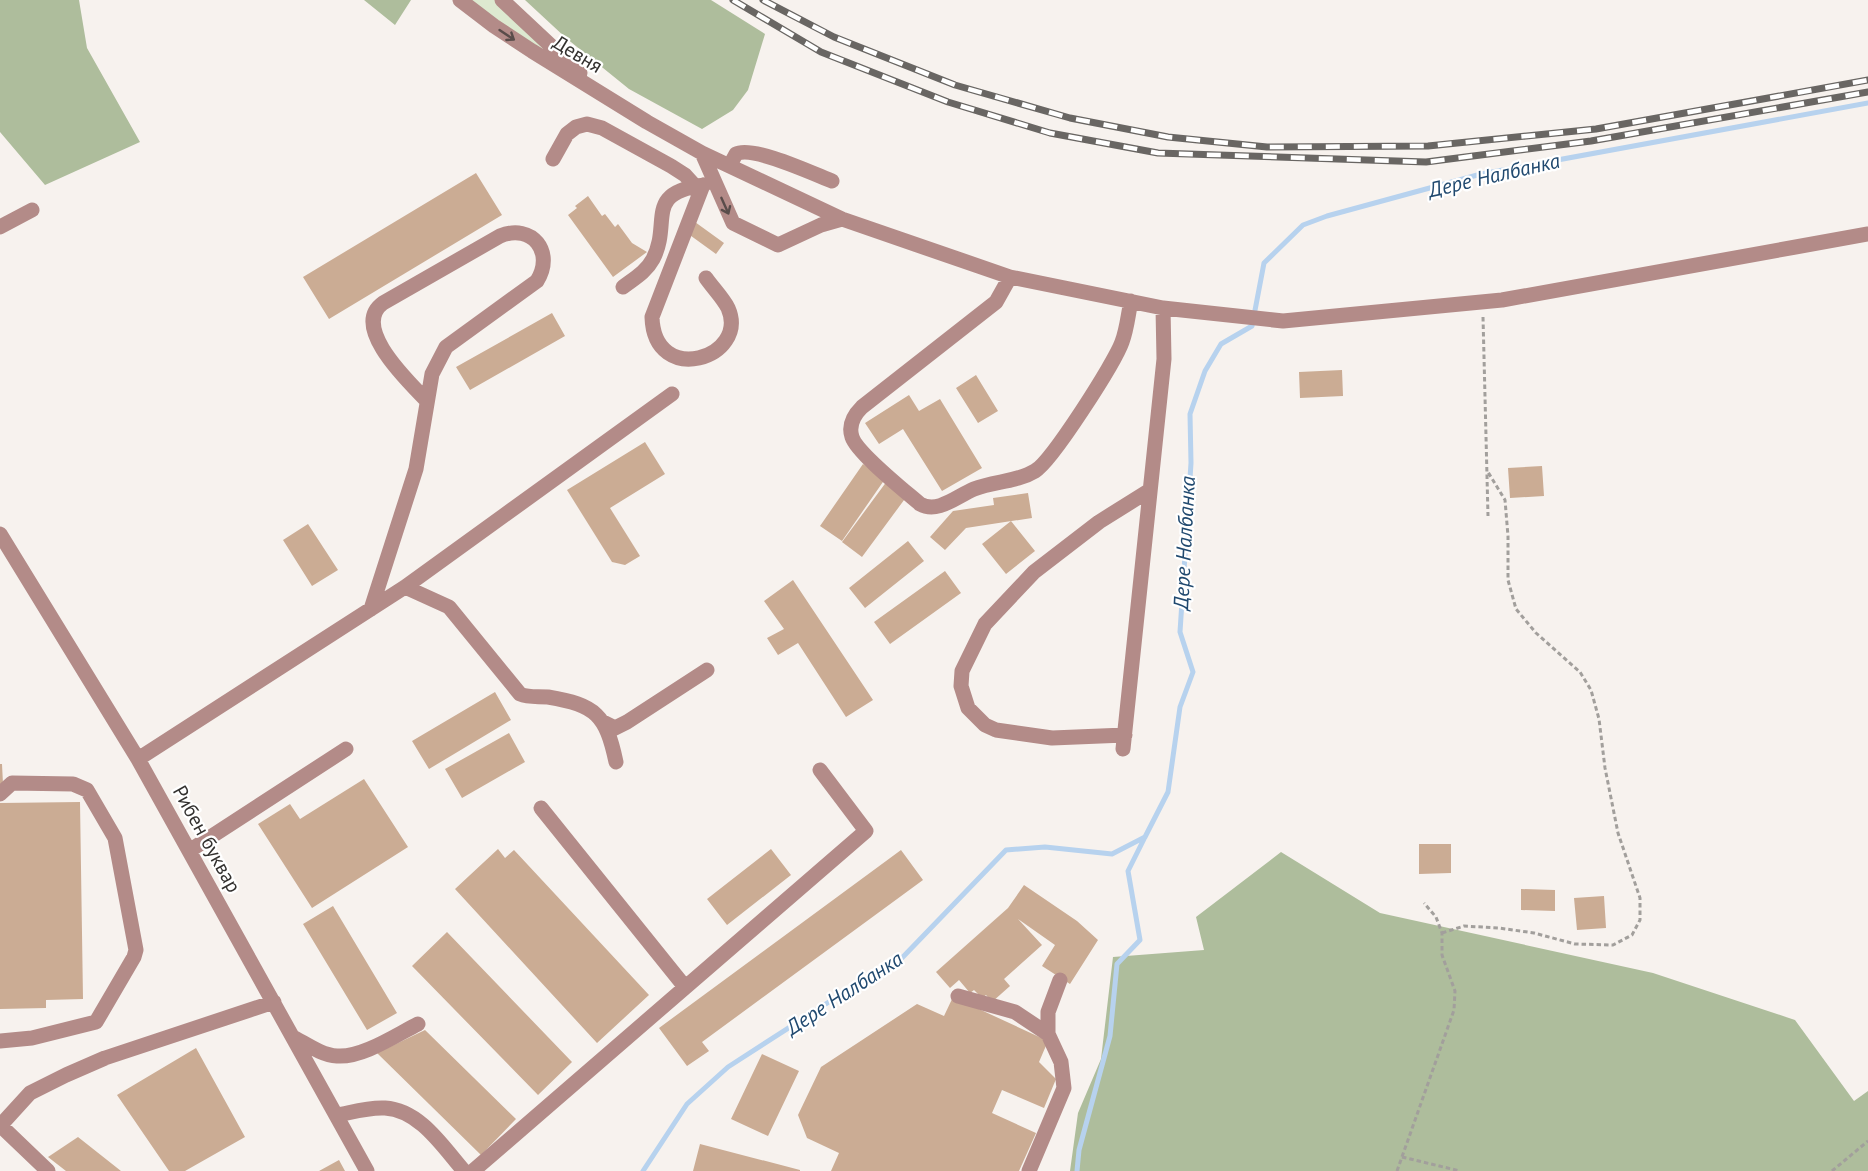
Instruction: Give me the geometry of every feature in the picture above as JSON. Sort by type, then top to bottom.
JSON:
[{"type":"street","name":"Девня","points":[[460,0],[522,45],[599,92]]},
{"type":"street","name":"Девня","points":[[502,0],[599,92]]},
{"type":"street","points":[[599,92],[702,153],[842,219],[1010,277],[1163,308],[1283,321],[1502,300],[1868,234]]},
{"type":"street","points":[[553,159],[567,134],[587,124],[602,128],[704,185],[732,223],[778,245],[821,225],[842,219]]},
{"type":"street","points":[[730,165],[736,154],[744,151],[765,156],[832,180]]},
{"type":"street","points":[[702,153],[704,185],[652,317],[656,338],[672,355],[685,359],[699,359],[719,348],[725,340],[730,325],[728,308],[706,278]]},
{"type":"street","points":[[623,286],[645,272],[654,257],[665,203],[671,195],[704,185]]},
{"type":"street","points":[[0,227],[32,210]]},
{"type":"street","points":[[371,609],[416,469],[432,374],[446,348],[537,281],[542,273],[543,253],[539,244],[532,238],[516,232],[500,236],[383,303],[375,312],[372,318],[374,330],[392,364],[427,401]]},
{"type":"street","points":[[1010,277],[996,302],[862,407],[852,420],[850,429],[855,444],[927,508],[934,508],[973,489],[1023,477],[1038,469],[1051,455],[1112,365],[1122,342],[1131,301]]},
{"type":"street","points":[[1150,490],[1099,522],[1034,572],[985,624],[962,671],[961,686],[968,708],[980,721],[996,730],[1052,738],[1124,742],[1164,359],[1163,308]]},
{"type":"street","points":[[138,759],[405,587],[672,394]]},
{"type":"street","name":"Рибен буквар","points":[[0,534],[138,759],[368,1171]]},
{"type":"street","points":[[405,587],[449,607],[520,694],[527,697],[570,701],[588,708],[605,723],[615,728],[707,670]]},
{"type":"street","points":[[605,723],[612,740],[616,762]]},
{"type":"street","points":[[189,850],[346,749]]},
{"type":"street","points":[[473,1171],[867,831],[820,770]]},
{"type":"street","points":[[0,794],[12,783],[74,784],[87,790],[115,838],[136,950],[96,1022],[32,1038],[0,1041]]},
{"type":"street","points":[[541,808],[685,987]]},
{"type":"street","points":[[1029,1171],[1064,1088],[1060,1062],[1048,1034],[1048,1012],[1060,980]]},
{"type":"street","points":[[958,996],[1015,1012],[1048,1034]]},
{"type":"street","points":[[48,1171],[0,1126],[30,1093],[105,1058],[274,1002]]},
{"type":"street","points":[[294,1037],[318,1050],[336,1056],[356,1054],[418,1024]]},
{"type":"street","points":[[338,1115],[371,1108],[386,1108],[404,1112],[421,1123],[464,1171]]},
{"type":"path","points":[[1482,302],[1488,516]]},
{"type":"path","points":[[1443,933],[1464,926],[1499,928],[1534,933],[1575,944],[1613,945],[1632,935],[1640,920],[1640,898],[1618,832],[1605,768],[1599,719],[1591,690],[1580,672],[1536,633],[1516,609],[1508,580],[1505,500],[1488,472]]},
{"type":"path","points":[[1397,1171],[1454,1010],[1455,991],[1442,955],[1443,933],[1436,917],[1424,903]]},
{"type":"path","points":[[1832,1171],[1868,1141]]},
{"type":"path","points":[[1402,1157],[1460,1171]]},
{"type":"green space","points":[[0,0],[79,0],[87,48],[140,142],[45,185],[0,132]]},
{"type":"green space","points":[[364,0],[411,0],[395,25]]},
{"type":"green space","points":[[460,0],[502,0],[599,92]]},
{"type":"green space","points":[[525,0],[711,0],[765,34],[748,90],[733,110],[702,129],[629,89],[566,38]]},
{"type":"green space","points":[[1281,852],[1380,913],[1653,973],[1795,1020],[1854,1101],[1868,1091],[1868,1171],[1070,1171],[1078,1113],[1101,1059],[1113,957],[1204,950],[1196,917]]},
{"type":"building","points":[[476,173],[502,215],[329,319],[303,277]]},
{"type":"building","points":[[588,196],[602,216],[605,214],[615,227],[618,224],[632,243],[647,252],[613,277],[568,215]]},
{"type":"building","points":[[695,222],[724,243],[716,254],[687,233]]},
{"type":"building","points":[[552,313],[565,336],[470,390],[456,367]]},
{"type":"building","points":[[1342,370],[1343,396],[1300,398],[1299,372]]},
{"type":"building","points":[[976,375],[998,411],[978,423],[956,388]]},
{"type":"building","points":[[909,395],[919,411],[940,399],[982,468],[942,491],[903,429],[879,444],[865,423]]},
{"type":"building","points":[[645,442],[665,474],[610,508],[640,556],[625,565],[612,562],[567,490]]},
{"type":"building","points":[[863,464],[885,479],[842,541],[820,526]]},
{"type":"building","points":[[1542,466],[1544,496],[1510,498],[1508,468]]},
{"type":"building","points":[[887,481],[907,496],[862,557],[842,542]]},
{"type":"building","points":[[1028,493],[1032,518],[966,528],[945,550],[930,537],[953,511],[994,505],[993,498]]},
{"type":"building","points":[[1011,521],[1035,551],[1006,574],[982,544]]},
{"type":"building","points":[[308,524],[338,570],[312,586],[283,540]]},
{"type":"building","points":[[908,541],[924,561],[865,608],[849,588]]},
{"type":"building","points":[[945,571],[961,593],[890,644],[874,622]]},
{"type":"building","points":[[793,580],[873,700],[846,717],[798,643],[778,655],[767,638],[784,629],[764,601]]},
{"type":"building","points":[[495,692],[511,720],[429,769],[412,741]]},
{"type":"building","points":[[509,733],[525,762],[462,798],[445,769]]},
{"type":"building","points":[[0,764],[2,764],[3,784],[0,784]]},
{"type":"building","points":[[364,779],[408,847],[312,908],[258,824],[290,804],[300,819]]},
{"type":"building","points":[[80,802],[83,999],[46,1000],[46,1008],[0,1009],[0,803]]},
{"type":"building","points":[[1419,844],[1451,844],[1451,873],[1419,874]]},
{"type":"building","points":[[498,849],[505,858],[514,850],[649,995],[597,1043],[455,889]]},
{"type":"building","points":[[771,849],[791,875],[727,925],[707,899]]},
{"type":"building","points":[[901,850],[923,880],[702,1042],[709,1051],[687,1066],[659,1028]]},
{"type":"building","points":[[1024,885],[1077,921],[1098,940],[1070,984],[1042,966],[1055,945],[1018,919],[1042,945],[1004,979],[1010,986],[992,1002],[986,995],[982,998],[974,990],[970,993],[959,980],[950,988],[936,972],[1008,908]]},
{"type":"building","points":[[1521,889],[1555,890],[1555,911],[1521,910]]},
{"type":"building","points":[[1604,896],[1606,928],[1577,930],[1574,898]]},
{"type":"building","points":[[333,906],[397,1013],[367,1030],[303,924]]},
{"type":"building","points":[[447,932],[572,1062],[538,1095],[412,966]]},
{"type":"building","points":[[953,997],[1048,1041],[1039,1062],[1056,1079],[1044,1108],[1002,1090],[992,1113],[1036,1133],[1019,1171],[831,1171],[839,1153],[807,1138],[798,1115],[821,1067],[917,1004],[944,1016]]},
{"type":"building","points":[[425,1030],[516,1119],[481,1155],[377,1053]]},
{"type":"building","points":[[196,1048],[245,1137],[185,1171],[169,1171],[117,1095]]},
{"type":"building","points":[[762,1054],[799,1071],[768,1136],[731,1119]]},
{"type":"building","points":[[78,1137],[121,1171],[66,1171],[48,1157]]},
{"type":"building","points":[[700,1144],[800,1170],[800,1171],[693,1171]]},
{"type":"building","points":[[339,1160],[345,1171],[319,1171]]},
{"type":"waterway","name":"Дере Налбанка","points":[[643,1171],[687,1104],[728,1067],[849,989],[900,960],[1006,850],[1045,847],[1112,854],[1145,837],[1168,792],[1180,707],[1193,672],[1180,632],[1191,463],[1190,414],[1205,371],[1221,344],[1252,326],[1264,263],[1303,225],[1327,216],[1481,174],[1868,103]]},
{"type":"waterway","points":[[1077,1171],[1079,1150],[1110,1036],[1117,964],[1140,940],[1128,871],[1145,837]]},
{"type":"railway","points":[[733,0],[821,52],[948,102],[1050,133],[1158,153],[1426,162],[1591,141],[1868,92]]},
{"type":"railway","points":[[763,0],[834,37],[955,85],[1070,118],[1168,137],[1267,147],[1428,146],[1596,129],[1868,80]]}]
